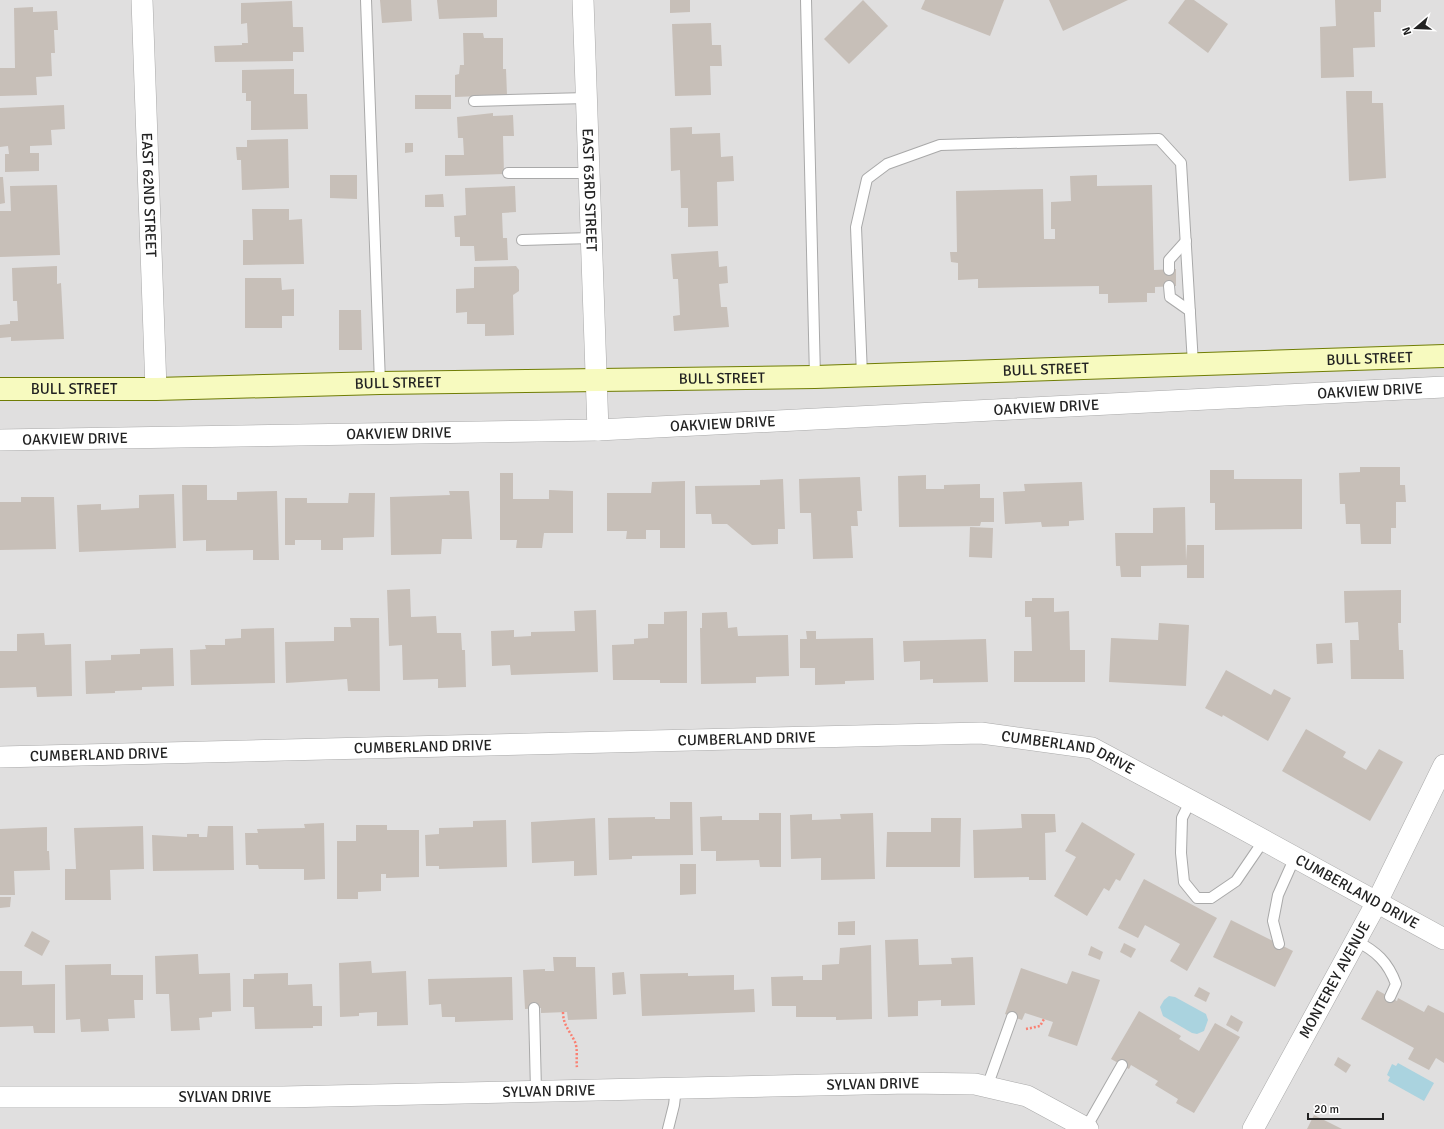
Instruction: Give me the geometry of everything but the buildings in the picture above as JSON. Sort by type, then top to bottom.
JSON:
[{"type":"street","name":"EAST 62ND STREET","points":[[142,0],[156,389]]},
{"type":"street","name":"EAST 63RD STREET","points":[[583,0],[598,430]]},
{"type":"street","name":"BULL STREET","points":[[0,389],[156,389],[380,383],[862,375],[1444,356]]},
{"type":"street","name":"OAKVIEW DRIVE","points":[[0,440],[598,430],[1444,387]]},
{"type":"street","name":"CUMBERLAND DRIVE","points":[[0,757],[981,733],[1092,748],[1191,800],[1444,939]]},
{"type":"street","name":"MONTEREY AVENUE","points":[[1253,1129],[1377,902],[1444,765]]},
{"type":"street","name":"SYLVAN DRIVE","points":[[0,1097],[283,1097],[910,1083],[975,1084],[1027,1096],[1087,1129]]},
{"type":"lane","points":[[366,0],[380,383]]},
{"type":"lane","points":[[806,0],[815,376]]},
{"type":"lane","points":[[474,102],[587,98]]},
{"type":"lane","points":[[862,375],[856,227],[867,180],[887,164],[940,145],[1158,139],[1182,163],[1193,364]]},
{"type":"lane","points":[[508,174],[589,173]]},
{"type":"lane","points":[[522,240],[591,238]]},
{"type":"lane","points":[[1169,270],[1169,260],[1186,241]]},
{"type":"lane","points":[[1169,286],[1170,297],[1190,311]]},
{"type":"lane","points":[[1191,800],[1182,818],[1181,853],[1184,882],[1197,898],[1212,898],[1236,881],[1264,840]]},
{"type":"lane","points":[[1279,944],[1272,921],[1278,895],[1295,857]]},
{"type":"lane","points":[[1356,941],[1373,950],[1392,973],[1396,984],[1390,997]]},
{"type":"lane","points":[[534,1008],[536,1091]]},
{"type":"lane","points":[[987,1087],[1012,1017]]},
{"type":"lane","points":[[1087,1129],[1122,1065]]},
{"type":"lane","points":[[668,1129],[674,1105],[676,1088]]},
{"type":"path","points":[[563,1012],[563,1021],[576,1043],[578,1090]]},
{"type":"shaded area","points":[[0,0],[1444,0],[1444,1129],[0,1129]]},
{"type":"water","points":[[1169,996],[1175,997],[1206,1014],[1208,1020],[1204,1031],[1197,1034],[1192,1033],[1163,1016],[1160,1007],[1164,1000]]},
{"type":"water","points":[[1398,1063],[1434,1083],[1424,1101],[1388,1081],[1390,1077],[1387,1075],[1392,1064],[1396,1066]]}]
